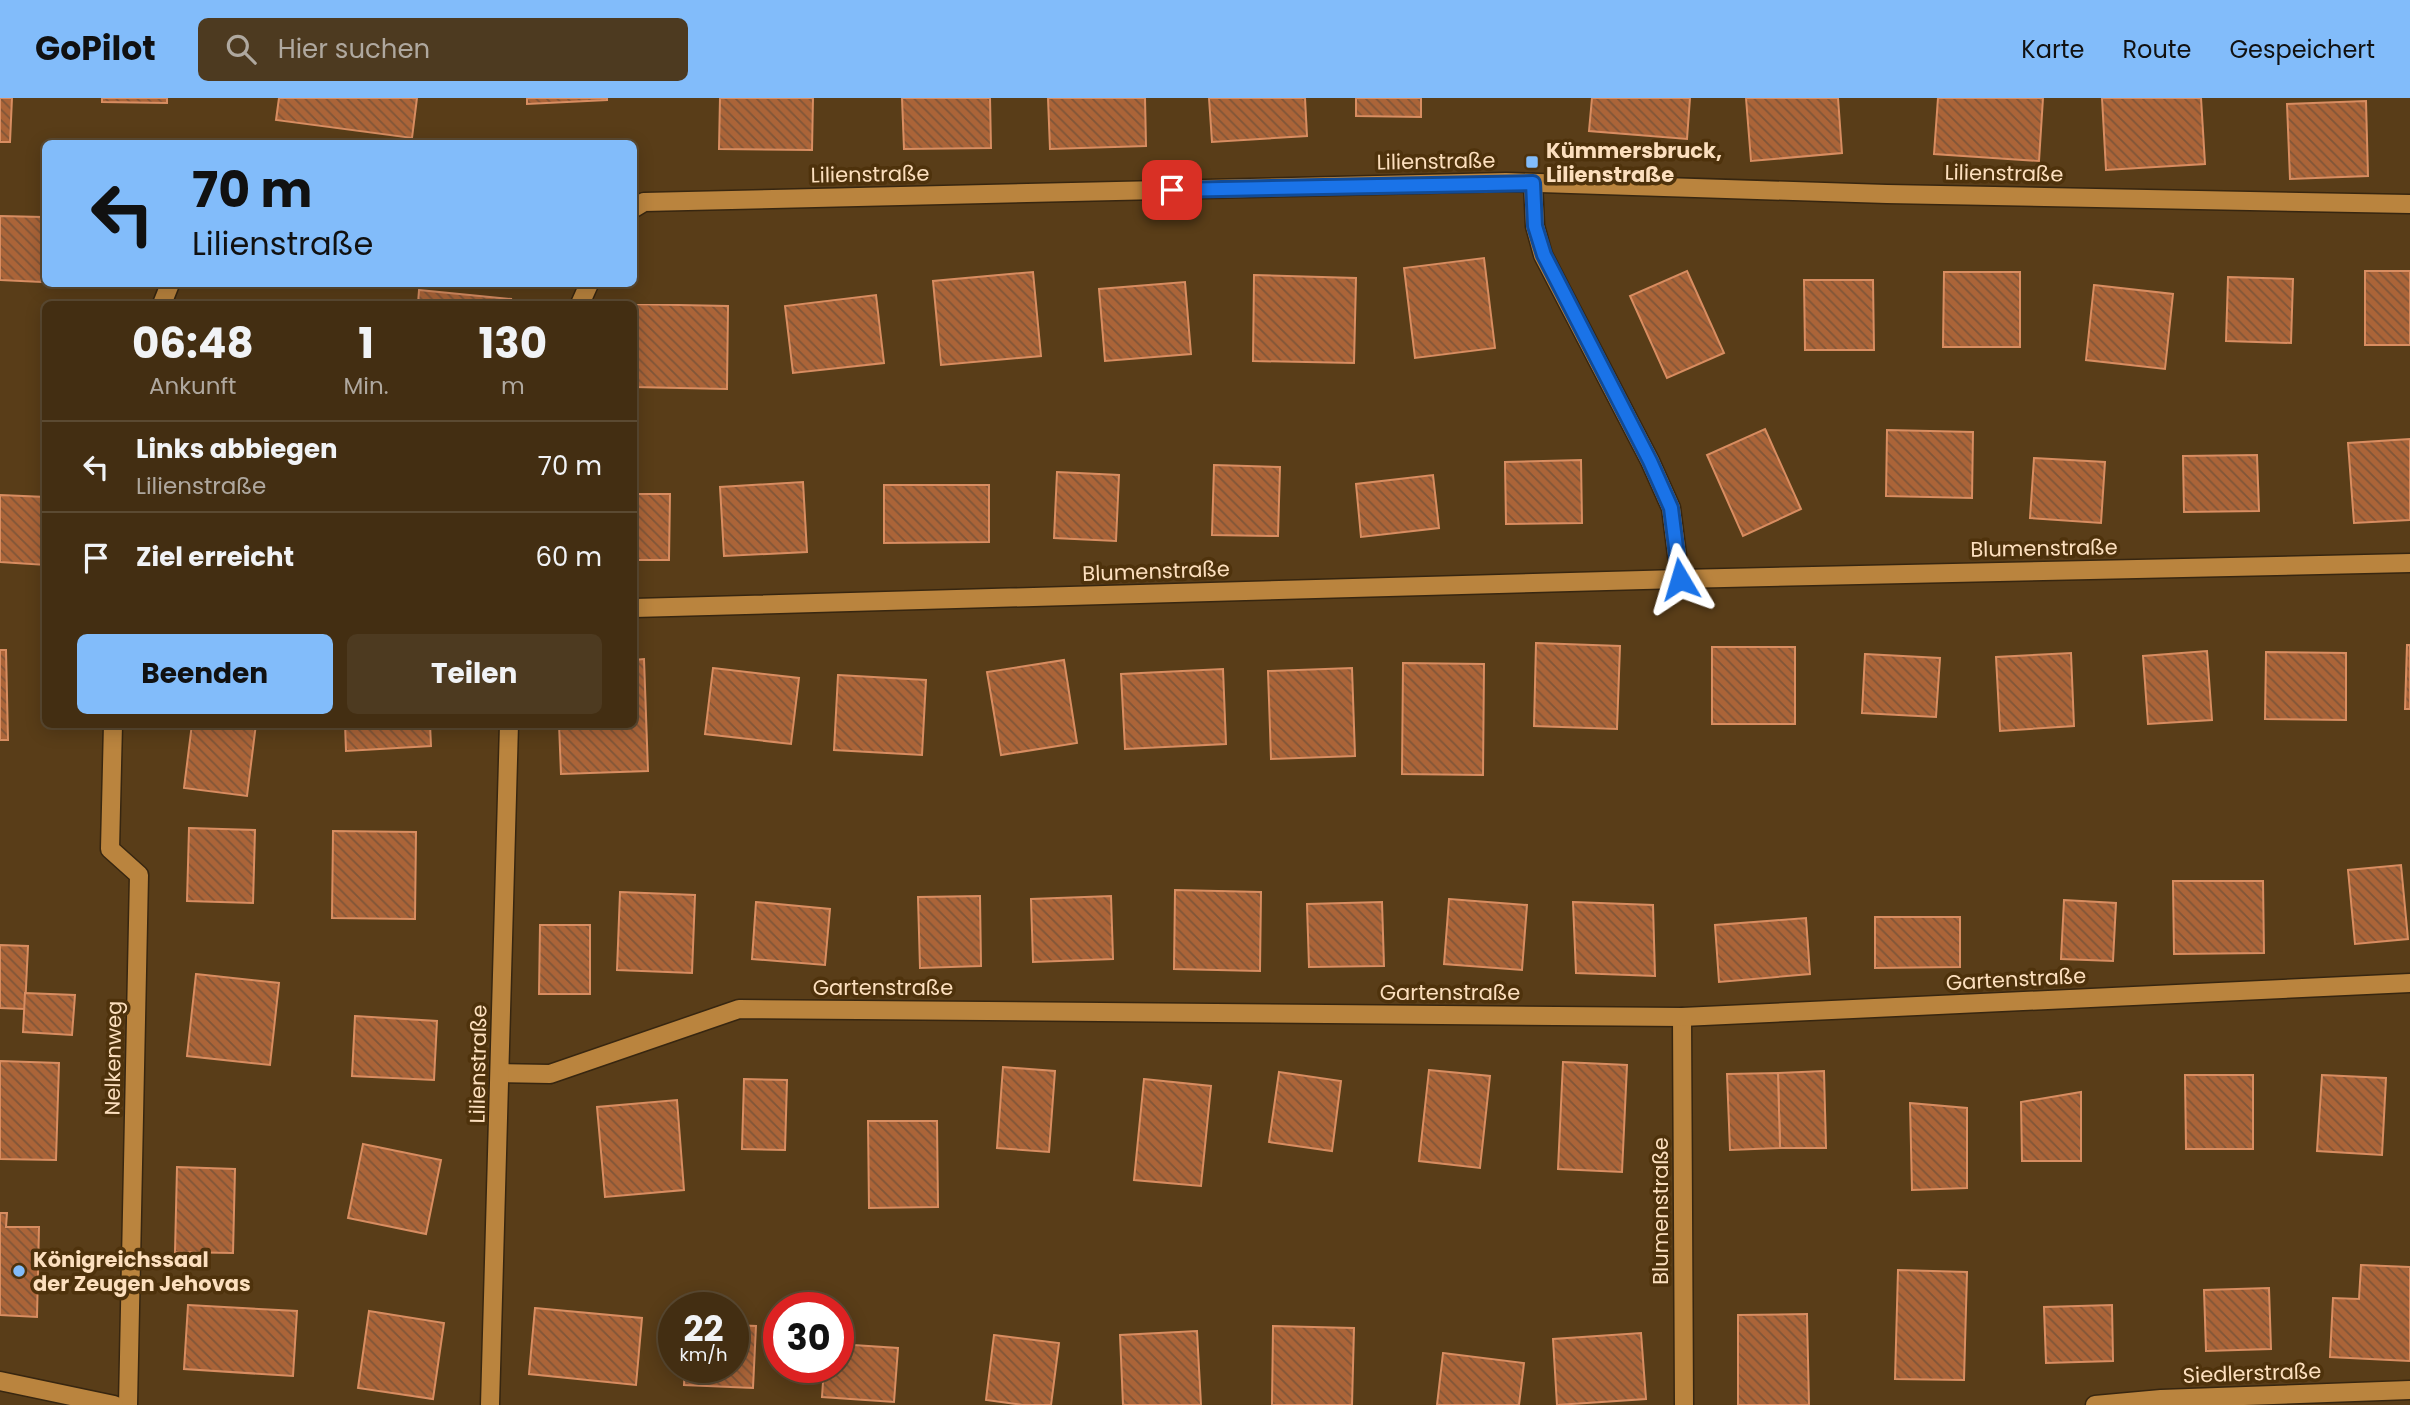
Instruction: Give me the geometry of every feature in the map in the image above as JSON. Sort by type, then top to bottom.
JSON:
[{"type":"street","name":"Lilienstraße","points":[[637,206],[644,201],[1533,183],[1887,194],[2410,204]]},
{"type":"street","points":[[1533,183],[1535,226],[1544,255],[1650,461],[1671,508],[1680,579]]},
{"type":"street","name":"Blumenstraße","points":[[637,608],[1680,579],[2410,563]]},
{"type":"street","name":"Nelkenweg","points":[[113,728],[110,849],[139,876],[128,1405]]},
{"type":"street","name":"Lilienstraße","points":[[490,1405],[509,728]]},
{"type":"street","name":"Gartenstraße","points":[[501,1073],[551,1074],[739,1009],[1682,1017],[2410,983]]},
{"type":"street","name":"Blumenstraße","points":[[1682,1017],[1684,1405]]},
{"type":"street","points":[[0,1381],[114,1405]]},
{"type":"street","name":"Siedlerstraße","points":[[2095,1405],[2161,1399],[2410,1390]]},
{"type":"building","points":[[0,98],[12,98],[10,142],[0,142]]},
{"type":"building","points":[[102,98],[167,98],[167,103],[102,102]]},
{"type":"building","points":[[279,98],[417,98],[412,138],[276,120]]},
{"type":"building","points":[[527,98],[607,98],[607,100],[527,104]]},
{"type":"building","points":[[720,98],[813,98],[812,150],[719,149]]},
{"type":"building","points":[[902,98],[990,98],[991,148],[904,149]]},
{"type":"building","points":[[1048,98],[1145,98],[1146,146],[1050,149]]},
{"type":"building","points":[[1209,98],[1305,98],[1307,136],[1212,142]]},
{"type":"building","points":[[1356,98],[1421,98],[1421,117],[1356,116]]},
{"type":"building","points":[[1592,98],[1690,98],[1687,139],[1589,131]]},
{"type":"building","points":[[1746,98],[1838,98],[1842,153],[1751,161]]},
{"type":"building","points":[[1938,98],[2043,98],[2039,161],[1934,154]]},
{"type":"building","points":[[2102,98],[2201,98],[2205,164],[2106,170]]},
{"type":"building","points":[[2366,101],[2368,176],[2290,179],[2287,104]]},
{"type":"building","points":[[0,216],[42,217],[41,282],[0,280]]},
{"type":"building","points":[[1484,258],[1495,348],[1415,358],[1404,268]]},
{"type":"building","points":[[1687,271],[1724,353],[1667,378],[1630,296]]},
{"type":"building","points":[[2365,271],[2410,271],[2410,345],[2365,345]]},
{"type":"building","points":[[1033,272],[1041,356],[941,365],[933,281]]},
{"type":"building","points":[[1944,272],[2020,272],[2020,347],[1943,347]]},
{"type":"building","points":[[1254,275],[1356,278],[1354,363],[1253,361]]},
{"type":"building","points":[[2228,277],[2293,279],[2291,343],[2226,341]]},
{"type":"building","points":[[1804,280],[1873,280],[1874,350],[1805,350]]},
{"type":"building","points":[[1185,282],[1191,354],[1105,361],[1099,289]]},
{"type":"building","points":[[2094,285],[2173,294],[2165,369],[2086,360]]},
{"type":"building","points":[[419,290],[511,299],[511,301],[418,301]]},
{"type":"building","points":[[876,295],[884,363],[793,373],[785,306]]},
{"type":"building","points":[[637,304],[728,306],[727,389],[637,387]]},
{"type":"building","points":[[1765,429],[1801,509],[1743,536],[1707,455]]},
{"type":"building","points":[[1887,430],[1973,432],[1972,498],[1886,496]]},
{"type":"building","points":[[2410,439],[2410,520],[2354,523],[2348,443]]},
{"type":"building","points":[[2257,455],[2259,511],[2184,512],[2183,456]]},
{"type":"building","points":[[2034,458],[2105,462],[2101,523],[2030,518]]},
{"type":"building","points":[[1581,460],[1582,523],[1506,524],[1505,462]]},
{"type":"building","points":[[1214,465],[1280,467],[1278,536],[1212,535]]},
{"type":"building","points":[[1057,472],[1119,475],[1116,541],[1054,538]]},
{"type":"building","points":[[1433,475],[1439,528],[1361,537],[1356,484]]},
{"type":"building","points":[[803,482],[807,552],[724,556],[720,487]]},
{"type":"building","points":[[884,485],[989,485],[989,542],[884,543]]},
{"type":"building","points":[[637,494],[670,494],[669,560],[637,560]]},
{"type":"building","points":[[0,495],[42,497],[42,565],[0,562]]},
{"type":"building","points":[[1536,643],[1620,646],[1617,729],[1534,726]]},
{"type":"building","points":[[2407,645],[2410,645],[2410,709],[2405,709]]},
{"type":"building","points":[[1712,647],[1795,647],[1795,724],[1712,724]]},
{"type":"building","points":[[0,650],[6,650],[8,740],[0,740]]},
{"type":"building","points":[[2207,651],[2212,720],[2148,724],[2143,656]]},
{"type":"building","points":[[2266,652],[2346,653],[2346,720],[2265,719]]},
{"type":"building","points":[[2071,653],[2074,726],[2000,731],[1996,657]]},
{"type":"building","points":[[1865,654],[1940,658],[1936,717],[1862,713]]},
{"type":"building","points":[[644,659],[648,771],[561,774],[559,728],[637,728],[637,660]]},
{"type":"building","points":[[1064,660],[1077,743],[1001,755],[987,672]]},
{"type":"building","points":[[1403,663],[1484,664],[1483,775],[1402,774]]},
{"type":"building","points":[[713,668],[799,678],[791,744],[705,734]]},
{"type":"building","points":[[1352,668],[1355,756],[1271,759],[1268,671]]},
{"type":"building","points":[[1223,669],[1226,744],[1125,749],[1121,674]]},
{"type":"building","points":[[838,675],[926,680],[922,755],[834,750]]},
{"type":"building","points":[[192,728],[256,728],[247,796],[184,788]]},
{"type":"building","points":[[345,728],[430,728],[431,746],[346,751]]},
{"type":"building","points":[[189,828],[255,830],[253,903],[187,901]]},
{"type":"building","points":[[333,831],[416,832],[415,919],[332,918]]},
{"type":"building","points":[[2401,865],[2408,939],[2355,944],[2348,870]]},
{"type":"building","points":[[2173,881],[2263,881],[2264,953],[2174,954]]},
{"type":"building","points":[[1175,890],[1261,892],[1260,971],[1174,969]]},
{"type":"building","points":[[620,892],[695,895],[692,973],[617,970]]},
{"type":"building","points":[[980,896],[981,966],[920,968],[918,897]]},
{"type":"building","points":[[1111,896],[1113,959],[1033,962],[1031,899]]},
{"type":"building","points":[[1449,899],[1527,905],[1522,970],[1444,964]]},
{"type":"building","points":[[2064,900],[2116,903],[2113,961],[2061,959]]},
{"type":"building","points":[[756,902],[830,909],[825,965],[752,959]]},
{"type":"building","points":[[1382,902],[1384,966],[1309,967],[1307,904]]},
{"type":"building","points":[[1573,902],[1653,905],[1655,976],[1576,973]]},
{"type":"building","points":[[1875,917],[1960,917],[1960,967],[1875,968]]},
{"type":"building","points":[[1806,918],[1810,974],[1719,982],[1715,925]]},
{"type":"building","points":[[540,925],[590,925],[590,994],[539,994]]},
{"type":"building","points":[[0,945],[28,946],[25,1009],[0,1008]]},
{"type":"building","points":[[196,974],[279,983],[270,1065],[187,1056]]},
{"type":"building","points":[[25,993],[75,995],[72,1035],[23,1032]]},
{"type":"building","points":[[355,1016],[437,1021],[434,1080],[352,1076]]},
{"type":"building","points":[[0,1061],[59,1063],[56,1160],[0,1159]]},
{"type":"building","points":[[1563,1062],[1627,1065],[1622,1172],[1558,1169]]},
{"type":"building","points":[[1003,1067],[1055,1071],[1049,1152],[997,1148]]},
{"type":"building","points":[[1429,1070],[1490,1076],[1480,1168],[1419,1161]]},
{"type":"building","points":[[1824,1071],[1826,1148],[1780,1148],[1778,1073]]},
{"type":"building","points":[[1279,1072],[1341,1081],[1332,1151],[1269,1142]]},
{"type":"building","points":[[1778,1073],[1780,1148],[1730,1150],[1727,1074]]},
{"type":"building","points":[[2185,1075],[2253,1075],[2253,1149],[2186,1149]]},
{"type":"building","points":[[2322,1075],[2386,1078],[2382,1155],[2317,1151]]},
{"type":"building","points":[[744,1079],[787,1080],[785,1150],[742,1149]]},
{"type":"building","points":[[1144,1079],[1211,1086],[1201,1186],[1134,1180]]},
{"type":"building","points":[[2081,1092],[2081,1161],[2022,1161],[2021,1102]]},
{"type":"building","points":[[677,1100],[684,1190],[605,1197],[597,1107]]},
{"type":"building","points":[[1910,1103],[1967,1108],[1967,1188],[1912,1190]]},
{"type":"building","points":[[868,1121],[937,1121],[938,1207],[869,1208]]},
{"type":"building","points":[[363,1144],[441,1160],[426,1234],[348,1218]]},
{"type":"building","points":[[177,1167],[235,1169],[233,1253],[175,1252]]},
{"type":"building","name":"Königreichssaal der Zeugen Jehovas","points":[[0,1213],[7,1213],[6,1227],[39,1227],[37,1317],[0,1315]]},
{"type":"building","points":[[2361,1265],[2410,1267],[2410,1361],[2330,1357],[2333,1298],[2359,1299]]},
{"type":"building","points":[[1898,1270],[1967,1272],[1964,1380],[1895,1379]]},
{"type":"building","points":[[2269,1288],[2271,1349],[2206,1351],[2204,1290]]},
{"type":"building","points":[[188,1305],[297,1311],[293,1376],[184,1369]]},
{"type":"building","points":[[2112,1305],[2113,1361],[2046,1363],[2044,1307]]},
{"type":"building","points":[[535,1308],[642,1318],[636,1385],[529,1374]]},
{"type":"building","points":[[369,1311],[444,1323],[433,1399],[358,1388]]},
{"type":"building","points":[[1807,1314],[1809,1405],[1738,1405],[1738,1315]]},
{"type":"building","points":[[749,1326],[756,1326],[753,1388],[684,1385],[749,1383]]},
{"type":"building","points":[[1273,1326],[1354,1328],[1352,1405],[1272,1405]]},
{"type":"building","points":[[1197,1331],[1201,1405],[1123,1405],[1120,1335]]},
{"type":"building","points":[[1641,1333],[1646,1399],[1557,1405],[1553,1339]]},
{"type":"building","points":[[994,1335],[1059,1343],[1051,1405],[1023,1405],[986,1400]]},
{"type":"building","points":[[854,1345],[898,1348],[894,1402],[822,1397],[823,1383],[854,1383]]},
{"type":"building","points":[[1443,1353],[1524,1363],[1519,1405],[1437,1405]]},
{"type":"place","name":"Kümmersbruck, Lilienstraße","points":[[1532,162]]},
{"type":"place","name":"Königreichssaal der Zeugen Jehovas","points":[[19,1271]]},
{"type":"route","points":[[1172,190],[1533,183],[1535,226],[1544,255],[1650,461],[1671,508],[1680,579]]}]
